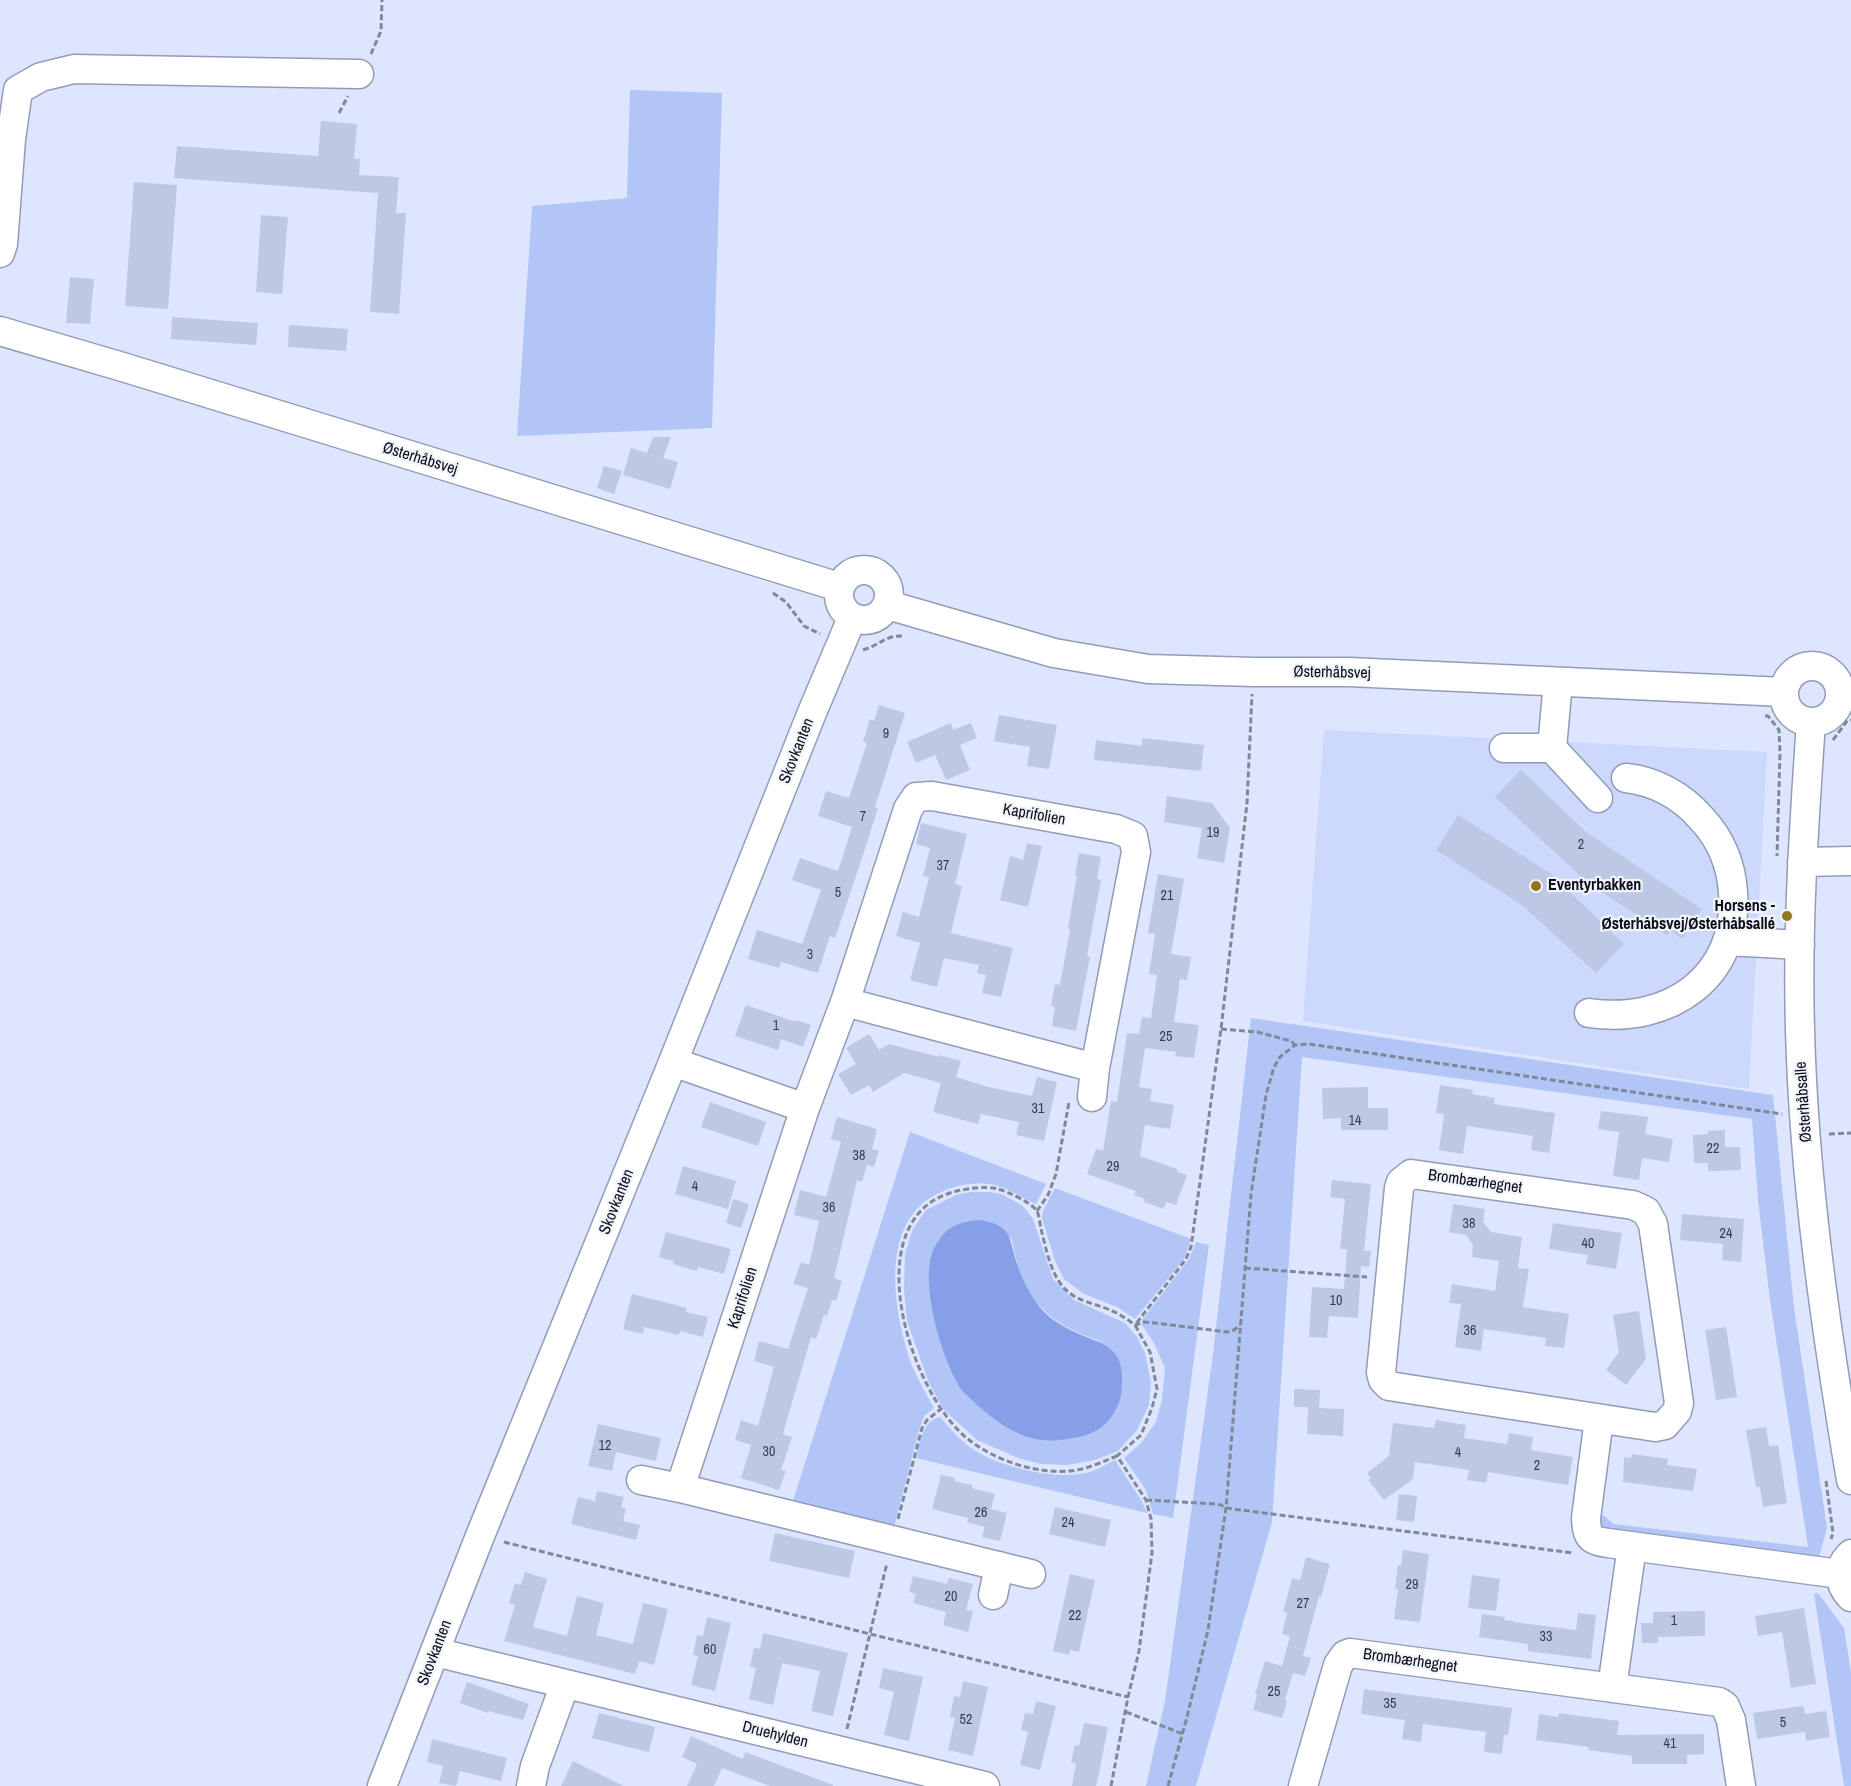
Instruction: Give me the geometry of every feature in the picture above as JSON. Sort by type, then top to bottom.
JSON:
[{"type":"street","points":[[0,253],[3,244],[11,139],[18,90],[41,77],[74,69],[359,74]]},
{"type":"street","name":"Østerhåbsvej","points":[[0,331],[839,587]]},
{"type":"street","points":[[872,571],[887,585],[888,605],[873,619],[859,621],[838,632],[847,615],[838,599],[842,581],[852,572],[872,571]]},
{"type":"street","name":"Østerhåbsvej","points":[[888,605],[1054,653],[1148,669],[1349,672],[1784,692]]},
{"type":"street","name":"Skovkanten","points":[[382,1786],[480,1536],[674,1062],[811,716],[838,632]]},
{"type":"street","points":[[1808,666],[1818,667],[1834,677],[1845,695],[1827,717],[1811,722],[1794,716],[1784,701],[1786,683],[1791,675],[1808,666]]},
{"type":"street","points":[[1552,748],[1558,682]]},
{"type":"street","name":"Østerhåbsalle","points":[[1811,722],[1802,862],[1800,945],[1800,1031],[1804,1117],[1819,1274],[1851,1479]]},
{"type":"street","points":[[1504,748],[1552,748],[1598,798]]},
{"type":"street","points":[[1589,1012],[1604,1015],[1635,1014],[1680,998],[1706,978],[1716,966],[1728,941],[1733,918],[1733,884],[1716,837],[1683,800],[1654,785],[1626,778]]},
{"type":"street","name":"Kaprifolien","points":[[680,1488],[805,1108],[845,1002],[908,809],[916,797],[932,796],[1116,829],[1133,836],[1136,852],[1095,1068],[1081,1097]]},
{"type":"street","points":[[1802,862],[1851,861]]},
{"type":"street","points":[[1728,941],[1800,945]]},
{"type":"street","points":[[845,1002],[1095,1068]]},
{"type":"street","points":[[674,1062],[805,1108]]},
{"type":"street","name":"Brombærhegnet","points":[[1411,1174],[1633,1205],[1646,1211],[1653,1224],[1679,1407],[1665,1425],[1659,1427],[1599,1419],[1389,1386],[1383,1380],[1381,1373],[1389,1278],[1401,1182],[1411,1174]]},
{"type":"street","points":[[1599,1419],[1586,1518],[1590,1538],[1597,1542],[1847,1575]]},
{"type":"street","points":[[641,1480],[1031,1574]]},
{"type":"street","points":[[1612,1688],[1632,1546]]},
{"type":"street","points":[[993,1595],[999,1566]]},
{"type":"street","name":"Druehylden","points":[[435,1652],[985,1786]]},
{"type":"street","name":"Brombærhegnet","points":[[1303,1786],[1338,1665],[1344,1655],[1356,1653],[1713,1701],[1725,1706],[1731,1720],[1741,1786]]},
{"type":"street","points":[[531,1786],[535,1766],[565,1684]]},
{"type":"path","points":[[838,632],[862,650],[888,637],[908,636]]},
{"type":"path","points":[[1135,1325],[1186,1259],[1191,1247],[1221,1029],[1247,803],[1252,693]]},
{"type":"path","points":[[1756,716],[1768,716]]},
{"type":"path","points":[[1221,1029],[1257,1032],[1291,1041],[1295,1045]]},
{"type":"path","points":[[1168,1786],[1208,1630],[1226,1509],[1251,1194],[1266,1095],[1274,1067],[1280,1057],[1295,1045],[1321,1045],[1804,1117]]},
{"type":"path","points":[[1037,1211],[1048,1195],[1081,1097]]},
{"type":"path","points":[[969,1188],[998,1189],[1022,1199],[1037,1211],[1051,1267],[1066,1291],[1112,1311],[1135,1325],[1150,1352],[1157,1389],[1141,1435],[1117,1456],[1070,1471],[1016,1464],[989,1453],[967,1438],[941,1409],[928,1388],[915,1357],[900,1304],[899,1274],[902,1247],[912,1222],[927,1206],[945,1194],[969,1188]]},
{"type":"path","points":[[1245,1268],[1389,1278]]},
{"type":"path","points":[[1135,1325],[1144,1322],[1227,1332],[1240,1325]]},
{"type":"path","points":[[841,1751],[917,1441],[927,1420],[941,1409]]},
{"type":"path","points":[[1111,1786],[1139,1651],[1152,1553],[1151,1519],[1146,1500],[1117,1456]]},
{"type":"path","points":[[1146,1500],[1216,1504],[1226,1509],[1582,1554]]},
{"type":"path","points":[[480,1536],[1128,1697]]},
{"type":"path","points":[[1125,1712],[1183,1734]]},
{"type":"shaded area","points":[[630,90],[722,93],[712,428],[517,436],[532,206],[627,198]]},
{"type":"shaded area","name":"Eventyrbakken","points":[[1324,730],[1767,752],[1749,1089],[1303,1021]]},
{"type":"shaded area","points":[[1251,1018],[1773,1095],[1794,1308],[1827,1528],[1819,1557],[1609,1533],[1596,1522],[1603,1515],[1614,1524],[1808,1547],[1770,1300],[1758,1200],[1752,1119],[1302,1057],[1272,1522],[1196,1786],[1146,1786],[1165,1701],[1213,1354]]},
{"type":"shaded area","points":[[910,1132],[1046,1184],[1036,1204],[995,1185],[973,1184],[951,1188],[937,1194],[918,1208],[905,1226],[898,1248],[895,1273],[896,1298],[900,1323],[913,1368],[934,1408],[924,1416],[919,1430],[893,1531],[791,1507]]},
{"type":"shaded area","points":[[1055,1188],[1191,1239],[1185,1257],[1135,1319],[1117,1307],[1084,1294],[1064,1279],[1055,1261],[1042,1218],[1043,1211]]},
{"type":"shaded area","points":[[989,1192],[1001,1194],[1022,1205],[1033,1219],[1053,1279],[1074,1300],[1125,1323],[1137,1337],[1145,1353],[1151,1383],[1149,1405],[1137,1430],[1118,1451],[1095,1460],[1067,1465],[1041,1464],[1018,1458],[977,1440],[944,1410],[929,1383],[907,1321],[904,1290],[905,1253],[913,1229],[926,1210],[956,1195]],"holes":[[[1011,1238],[1024,1281],[1039,1306],[1060,1323],[1103,1342],[933,1312],[929,1276],[930,1257],[939,1239]]]},
{"type":"shaded area","points":[[979,1220],[998,1226],[1008,1235],[1024,1282],[1043,1311],[1066,1328],[1107,1346],[1116,1355],[1121,1369],[1120,1399],[1108,1421],[1094,1432],[1059,1440],[1024,1436],[993,1418],[959,1386],[940,1342],[932,1308],[929,1291],[930,1260],[937,1243],[949,1229],[959,1224]]},
{"type":"shaded area","points":[[1196,1242],[1209,1245],[1173,1518],[1153,1514],[1146,1490],[1124,1458],[1142,1442],[1156,1422],[1162,1400],[1165,1368],[1154,1343],[1142,1325],[1142,1320],[1189,1259]]},
{"type":"shaded area","points":[[940,1417],[959,1438],[977,1452],[1025,1470],[1077,1475],[1090,1472],[1115,1460],[1147,1513],[916,1458],[926,1428],[934,1419]]},
{"type":"shaded area","points":[[1818,1593],[1844,1628],[1851,1672],[1851,1786],[1844,1786],[1814,1594]]},
{"type":"building","points":[[321,121],[357,124],[354,159],[360,159],[359,175],[399,177],[396,213],[406,213],[399,314],[370,312],[378,193],[174,178],[177,146],[318,156]]},
{"type":"building","points":[[134,182],[177,185],[168,309],[125,306]]},
{"type":"building","points":[[261,215],[288,217],[282,294],[256,292]]},
{"type":"building","points":[[70,277],[94,279],[90,324],[66,323]]},
{"type":"building","points":[[172,317],[258,323],[256,345],[171,339]]},
{"type":"building","points":[[289,325],[348,329],[346,351],[288,347]]},
{"type":"building","points":[[653,437],[671,437],[663,458],[678,462],[670,489],[623,475],[631,448],[647,453]]},
{"type":"building","points":[[604,466],[622,471],[614,494],[597,488]]},
{"type":"building","points":[[879,705],[905,713],[875,807],[878,808],[860,864],[835,938],[830,936],[818,973],[781,962],[779,968],[748,959],[757,930],[802,944],[821,890],[792,880],[800,858],[838,871],[852,827],[818,816],[826,791],[849,798],[867,743],[863,742],[870,719],[874,721]]},
{"type":"building","points":[[999,715],[1057,725],[1049,769],[1027,766],[1030,747],[994,741]]},
{"type":"building","points":[[951,723],[953,730],[971,723],[977,738],[960,745],[970,770],[946,780],[935,755],[916,763],[907,742]]},
{"type":"building","points":[[1142,738],[1204,745],[1201,771],[1094,760],[1096,740],[1142,746]]},
{"type":"building","points":[[1521,770],[1586,832],[1702,909],[1683,939],[1670,931],[1667,935],[1588,883],[1495,797]]},
{"type":"building","points":[[1167,796],[1212,803],[1230,828],[1224,863],[1197,858],[1202,828],[1164,822]]},
{"type":"building","points":[[1458,815],[1550,873],[1624,944],[1596,973],[1523,906],[1436,850]]},
{"type":"building","points":[[921,823],[967,834],[955,884],[962,886],[951,933],[1013,948],[1001,997],[982,993],[986,975],[977,973],[979,965],[944,958],[937,987],[910,980],[920,943],[896,936],[903,912],[919,917],[929,877],[923,876],[930,848],[916,844]]},
{"type":"building","points":[[1027,843],[1042,846],[1028,907],[1000,900],[1010,856],[1023,860]]},
{"type":"building","points":[[1079,853],[1101,857],[1097,879],[1101,880],[1076,1031],[1052,1026],[1055,1007],[1051,1006],[1055,984],[1060,985],[1070,929],[1068,928]]},
{"type":"building","points":[[1158,874],[1184,879],[1171,954],[1191,957],[1187,980],[1180,979],[1174,1022],[1199,1025],[1194,1058],[1175,1056],[1176,1052],[1145,1048],[1139,1087],[1152,1089],[1150,1101],[1174,1105],[1170,1129],[1145,1125],[1140,1156],[1177,1169],[1177,1172],[1187,1175],[1176,1205],[1166,1202],[1164,1209],[1144,1202],[1145,1199],[1134,1195],[1136,1191],[1087,1174],[1096,1149],[1103,1151],[1111,1101],[1117,1102],[1127,1033],[1139,1034],[1142,1017],[1151,1018],[1157,975],[1149,974],[1155,934],[1148,933]]},
{"type":"building","points":[[746,1005],[811,1025],[803,1047],[781,1039],[778,1050],[735,1036]]},
{"type":"building","points":[[869,1034],[879,1050],[889,1044],[961,1061],[956,1077],[988,1087],[1032,1096],[1037,1077],[1057,1082],[1044,1141],[1016,1135],[1019,1122],[981,1114],[978,1124],[933,1112],[941,1083],[904,1073],[873,1092],[869,1085],[851,1095],[838,1074],[856,1064],[846,1048]]},
{"type":"building","points":[[1440,1085],[1473,1090],[1472,1094],[1495,1098],[1494,1104],[1555,1113],[1549,1153],[1531,1150],[1533,1136],[1467,1126],[1463,1154],[1439,1150],[1444,1114],[1436,1113]]},
{"type":"building","points":[[1368,1087],[1368,1108],[1388,1108],[1388,1130],[1341,1130],[1341,1118],[1323,1119],[1322,1088]]},
{"type":"building","points":[[710,1102],[766,1122],[758,1146],[701,1127]]},
{"type":"building","points":[[1601,1111],[1648,1117],[1645,1134],[1673,1139],[1669,1162],[1642,1158],[1639,1180],[1613,1176],[1619,1132],[1598,1129]]},
{"type":"building","points":[[837,1117],[877,1129],[872,1149],[879,1151],[874,1167],[867,1165],[862,1182],[857,1180],[834,1278],[842,1281],[836,1301],[832,1300],[827,1316],[824,1315],[816,1339],[811,1337],[783,1434],[792,1437],[781,1470],[786,1471],[779,1490],[741,1478],[751,1445],[735,1440],[741,1420],[758,1426],[774,1367],[754,1361],[759,1341],[788,1349],[808,1288],[793,1284],[801,1262],[809,1265],[819,1221],[794,1215],[800,1190],[826,1197],[841,1142],[831,1139]]},
{"type":"building","points":[[1725,1130],[1725,1147],[1740,1147],[1741,1170],[1708,1171],[1708,1163],[1694,1163],[1693,1135]]},
{"type":"building","points":[[683,1166],[736,1181],[728,1209],[675,1194]]},
{"type":"building","points":[[1332,1180],[1371,1184],[1364,1251],[1371,1251],[1369,1267],[1361,1266],[1358,1318],[1329,1316],[1327,1338],[1309,1337],[1312,1287],[1344,1289],[1347,1249],[1340,1249],[1345,1199],[1330,1197]]},
{"type":"building","points":[[733,1199],[749,1204],[741,1228],[726,1223]]},
{"type":"building","points":[[1453,1204],[1485,1209],[1483,1222],[1491,1232],[1522,1237],[1518,1268],[1529,1269],[1523,1307],[1569,1314],[1564,1348],[1545,1346],[1546,1338],[1484,1329],[1481,1351],[1455,1347],[1461,1304],[1449,1303],[1452,1284],[1495,1291],[1499,1261],[1472,1257],[1473,1245],[1466,1235],[1449,1232]]},
{"type":"building","points":[[1682,1214],[1744,1219],[1741,1262],[1722,1260],[1723,1244],[1680,1240]]},
{"type":"building","points":[[1553,1223],[1622,1233],[1616,1269],[1586,1264],[1588,1255],[1549,1249]]},
{"type":"building","points":[[666,1232],[731,1249],[724,1274],[698,1267],[697,1271],[659,1257]]},
{"type":"building","points":[[632,1294],[687,1308],[686,1312],[708,1317],[703,1337],[680,1331],[679,1335],[644,1327],[643,1334],[623,1329]]},
{"type":"building","points":[[1639,1311],[1646,1359],[1626,1385],[1606,1370],[1619,1352],[1613,1315]]},
{"type":"building","points":[[1726,1327],[1737,1397],[1716,1400],[1705,1330]]},
{"type":"building","points":[[1294,1389],[1320,1390],[1319,1408],[1344,1409],[1343,1436],[1307,1434],[1308,1407],[1294,1407]]},
{"type":"building","points":[[1436,1420],[1466,1425],[1464,1438],[1507,1444],[1509,1433],[1533,1437],[1531,1450],[1573,1457],[1568,1485],[1488,1472],[1486,1483],[1467,1480],[1469,1470],[1415,1462],[1413,1479],[1384,1500],[1368,1480],[1371,1478],[1367,1473],[1389,1456],[1393,1423],[1434,1428]]},
{"type":"building","points":[[598,1424],[661,1438],[656,1461],[616,1452],[612,1471],[588,1466]]},
{"type":"building","points":[[1766,1427],[1769,1446],[1778,1445],[1787,1503],[1763,1507],[1760,1487],[1756,1487],[1746,1430]]},
{"type":"building","points":[[1632,1454],[1668,1459],[1667,1465],[1697,1469],[1693,1491],[1623,1482],[1624,1457],[1631,1458]]},
{"type":"building","points":[[941,1475],[972,1485],[972,1488],[995,1494],[991,1509],[1007,1513],[1000,1541],[982,1537],[985,1527],[967,1522],[968,1518],[932,1509]]},
{"type":"building","points":[[597,1491],[624,1497],[621,1507],[626,1508],[623,1521],[640,1525],[636,1540],[571,1524],[578,1497],[595,1501]]},
{"type":"building","points":[[1399,1494],[1417,1496],[1414,1522],[1396,1520]]},
{"type":"building","points":[[1055,1507],[1111,1520],[1105,1547],[1049,1534]]},
{"type":"building","points":[[775,1533],[855,1551],[849,1578],[769,1561]]},
{"type":"building","points":[[1403,1550],[1429,1554],[1420,1622],[1394,1619],[1398,1565],[1401,1565]]},
{"type":"building","points":[[1306,1557],[1330,1564],[1303,1656],[1311,1658],[1305,1676],[1293,1673],[1282,1718],[1253,1710],[1257,1695],[1255,1694],[1265,1661],[1282,1666],[1290,1636],[1282,1634],[1287,1613],[1283,1612],[1292,1578],[1300,1580]]},
{"type":"building","points":[[525,1572],[547,1579],[533,1627],[567,1636],[577,1596],[604,1603],[596,1635],[633,1644],[643,1603],[668,1609],[654,1665],[639,1661],[635,1674],[504,1641],[515,1605],[509,1603],[515,1583],[521,1585]]},
{"type":"building","points":[[1070,1574],[1095,1580],[1079,1652],[1070,1650],[1069,1655],[1053,1651]]},
{"type":"building","points":[[1472,1575],[1500,1579],[1496,1611],[1468,1608]]},
{"type":"building","points":[[913,1576],[947,1584],[949,1578],[973,1584],[966,1610],[973,1611],[968,1632],[943,1625],[946,1612],[913,1603],[916,1594],[909,1592]]},
{"type":"building","points":[[1804,1608],[1816,1684],[1791,1688],[1782,1632],[1758,1636],[1755,1616]]},
{"type":"building","points":[[1705,1611],[1705,1636],[1658,1637],[1658,1643],[1642,1643],[1641,1623],[1653,1623],[1653,1612]]},
{"type":"building","points":[[1578,1613],[1596,1615],[1591,1659],[1528,1651],[1528,1644],[1479,1637],[1482,1614],[1505,1617],[1504,1620],[1514,1622],[1576,1630]]},
{"type":"building","points":[[707,1617],[731,1623],[715,1691],[691,1685],[698,1656],[693,1655],[697,1635],[703,1636]]},
{"type":"building","points":[[763,1633],[848,1653],[833,1716],[811,1711],[820,1671],[782,1663],[773,1705],[749,1699],[756,1668],[750,1667],[754,1647],[760,1649]]},
{"type":"building","points":[[883,1668],[923,1677],[909,1741],[884,1735],[894,1692],[879,1688]]},
{"type":"building","points":[[963,1681],[988,1687],[973,1756],[948,1750],[955,1718],[950,1717],[954,1696],[960,1697]]},
{"type":"building","points":[[467,1682],[529,1704],[523,1720],[488,1711],[488,1713],[460,1703]]},
{"type":"building","points":[[1364,1689],[1512,1708],[1508,1735],[1504,1735],[1502,1754],[1484,1752],[1486,1732],[1423,1724],[1421,1742],[1402,1739],[1405,1720],[1361,1714]]},
{"type":"building","points":[[1036,1701],[1056,1706],[1040,1770],[1020,1765],[1028,1732],[1021,1730],[1025,1713],[1033,1714]]},
{"type":"building","points":[[1803,1706],[1805,1714],[1826,1711],[1830,1737],[1806,1741],[1805,1732],[1757,1739],[1753,1713]]},
{"type":"building","points":[[599,1713],[655,1727],[649,1752],[592,1738]]},
{"type":"building","points":[[1559,1713],[1619,1721],[1617,1735],[1704,1734],[1704,1754],[1687,1755],[1687,1764],[1632,1764],[1632,1756],[1588,1750],[1589,1747],[1536,1740],[1539,1714],[1558,1717]]},
{"type":"building","points":[[1084,1723],[1108,1727],[1096,1786],[1072,1786],[1076,1763],[1071,1762],[1075,1745],[1079,1746]]},
{"type":"building","points":[[691,1736],[743,1759],[745,1752],[833,1786],[770,1786],[722,1768],[714,1786],[687,1786],[697,1764],[682,1757]]},
{"type":"building","points":[[432,1739],[507,1758],[501,1781],[460,1771],[456,1786],[439,1783],[443,1766],[427,1762]]},
{"type":"building","points":[[573,1761],[593,1771],[624,1786],[561,1786]]},
{"type":"place","name":"Eventyrbakken","points":[[1536,886]]},
{"type":"place","name":"Horsens - Østerhåbsvej/Østerhåbsallé","points":[[1787,916]]}]
